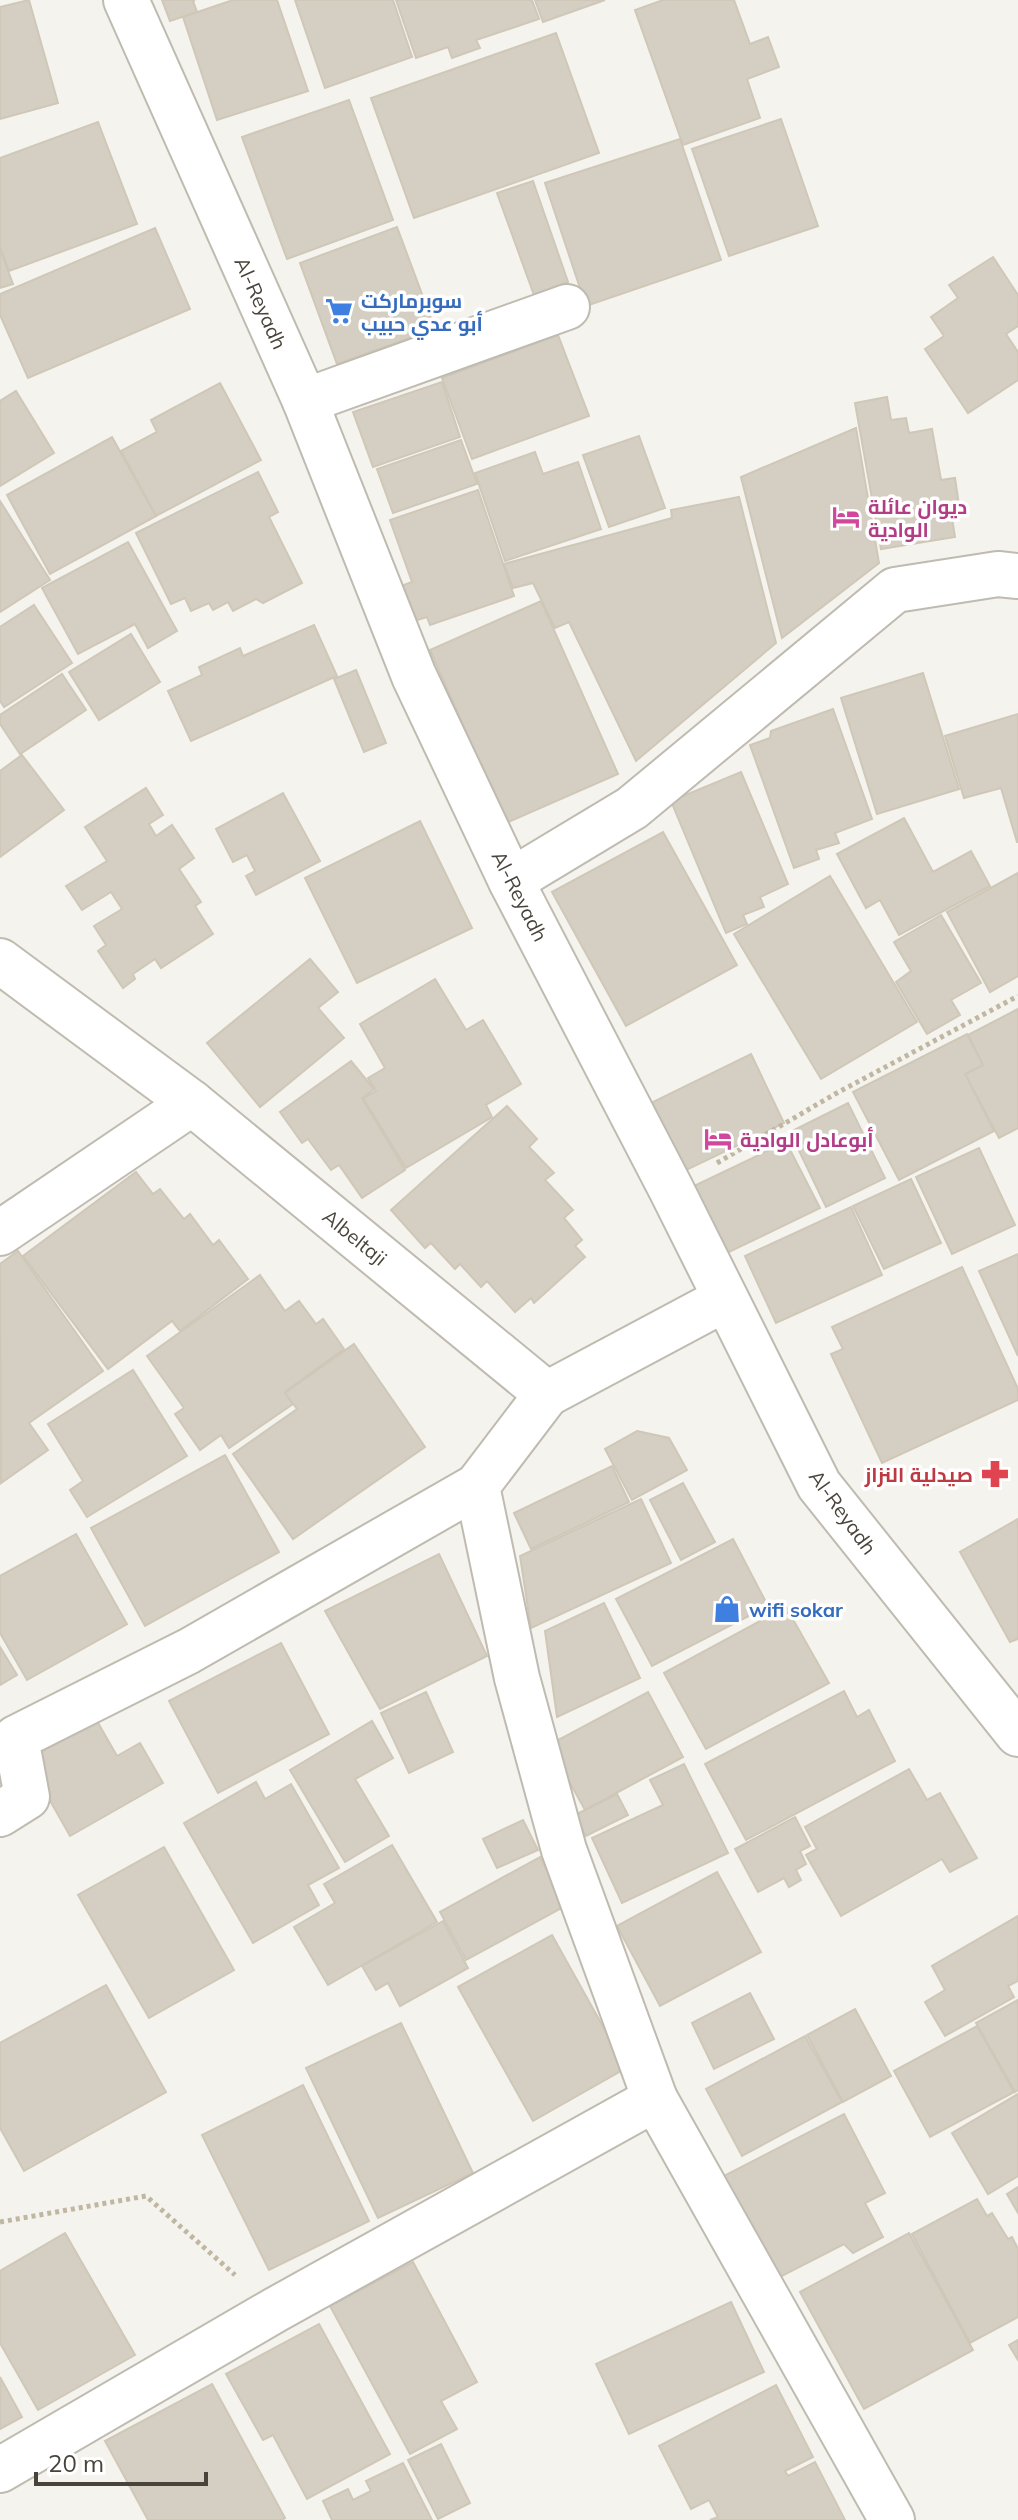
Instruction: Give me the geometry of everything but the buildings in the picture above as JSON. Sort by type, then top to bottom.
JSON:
[{"type":"street","name":"Al-Reyadh","points":[[126,0],[305,401],[414,676],[511,881],[671,1189],[819,1485],[1018,1734]]},
{"type":"street","points":[[305,401],[567,307]]},
{"type":"street","points":[[511,881],[632,808],[895,590],[998,574],[1018,576]]},
{"type":"street","name":"Albeltaji","points":[[0,961],[192,1103],[547,1394]]},
{"type":"street","points":[[0,1233],[192,1103]]},
{"type":"street","points":[[0,1814],[27,1797],[16,1738],[189,1651],[477,1486],[547,1394],[725,1299]]},
{"type":"street","points":[[477,1486],[517,1678],[564,1850],[655,2099],[892,2520]]},
{"type":"street","points":[[0,2470],[275,2310],[655,2099]]},
{"type":"path","points":[[671,1189],[835,1094],[1018,996]]},
{"type":"path","points":[[0,2222],[146,2196],[275,2310]]},
{"type":"place","name":"سوبرماركت أبو عدي حبيب","points":[[339,311]]},
{"type":"place","name":"ديوان عائلة الوادية","points":[[846,517]]},
{"type":"place","name":"أبوعادل الوادية","points":[[718,1139]]},
{"type":"place","name":"صيدلية النزاز","points":[[995,1474]]},
{"type":"place","name":"wifi sokar","points":[[727,1609]]}]
